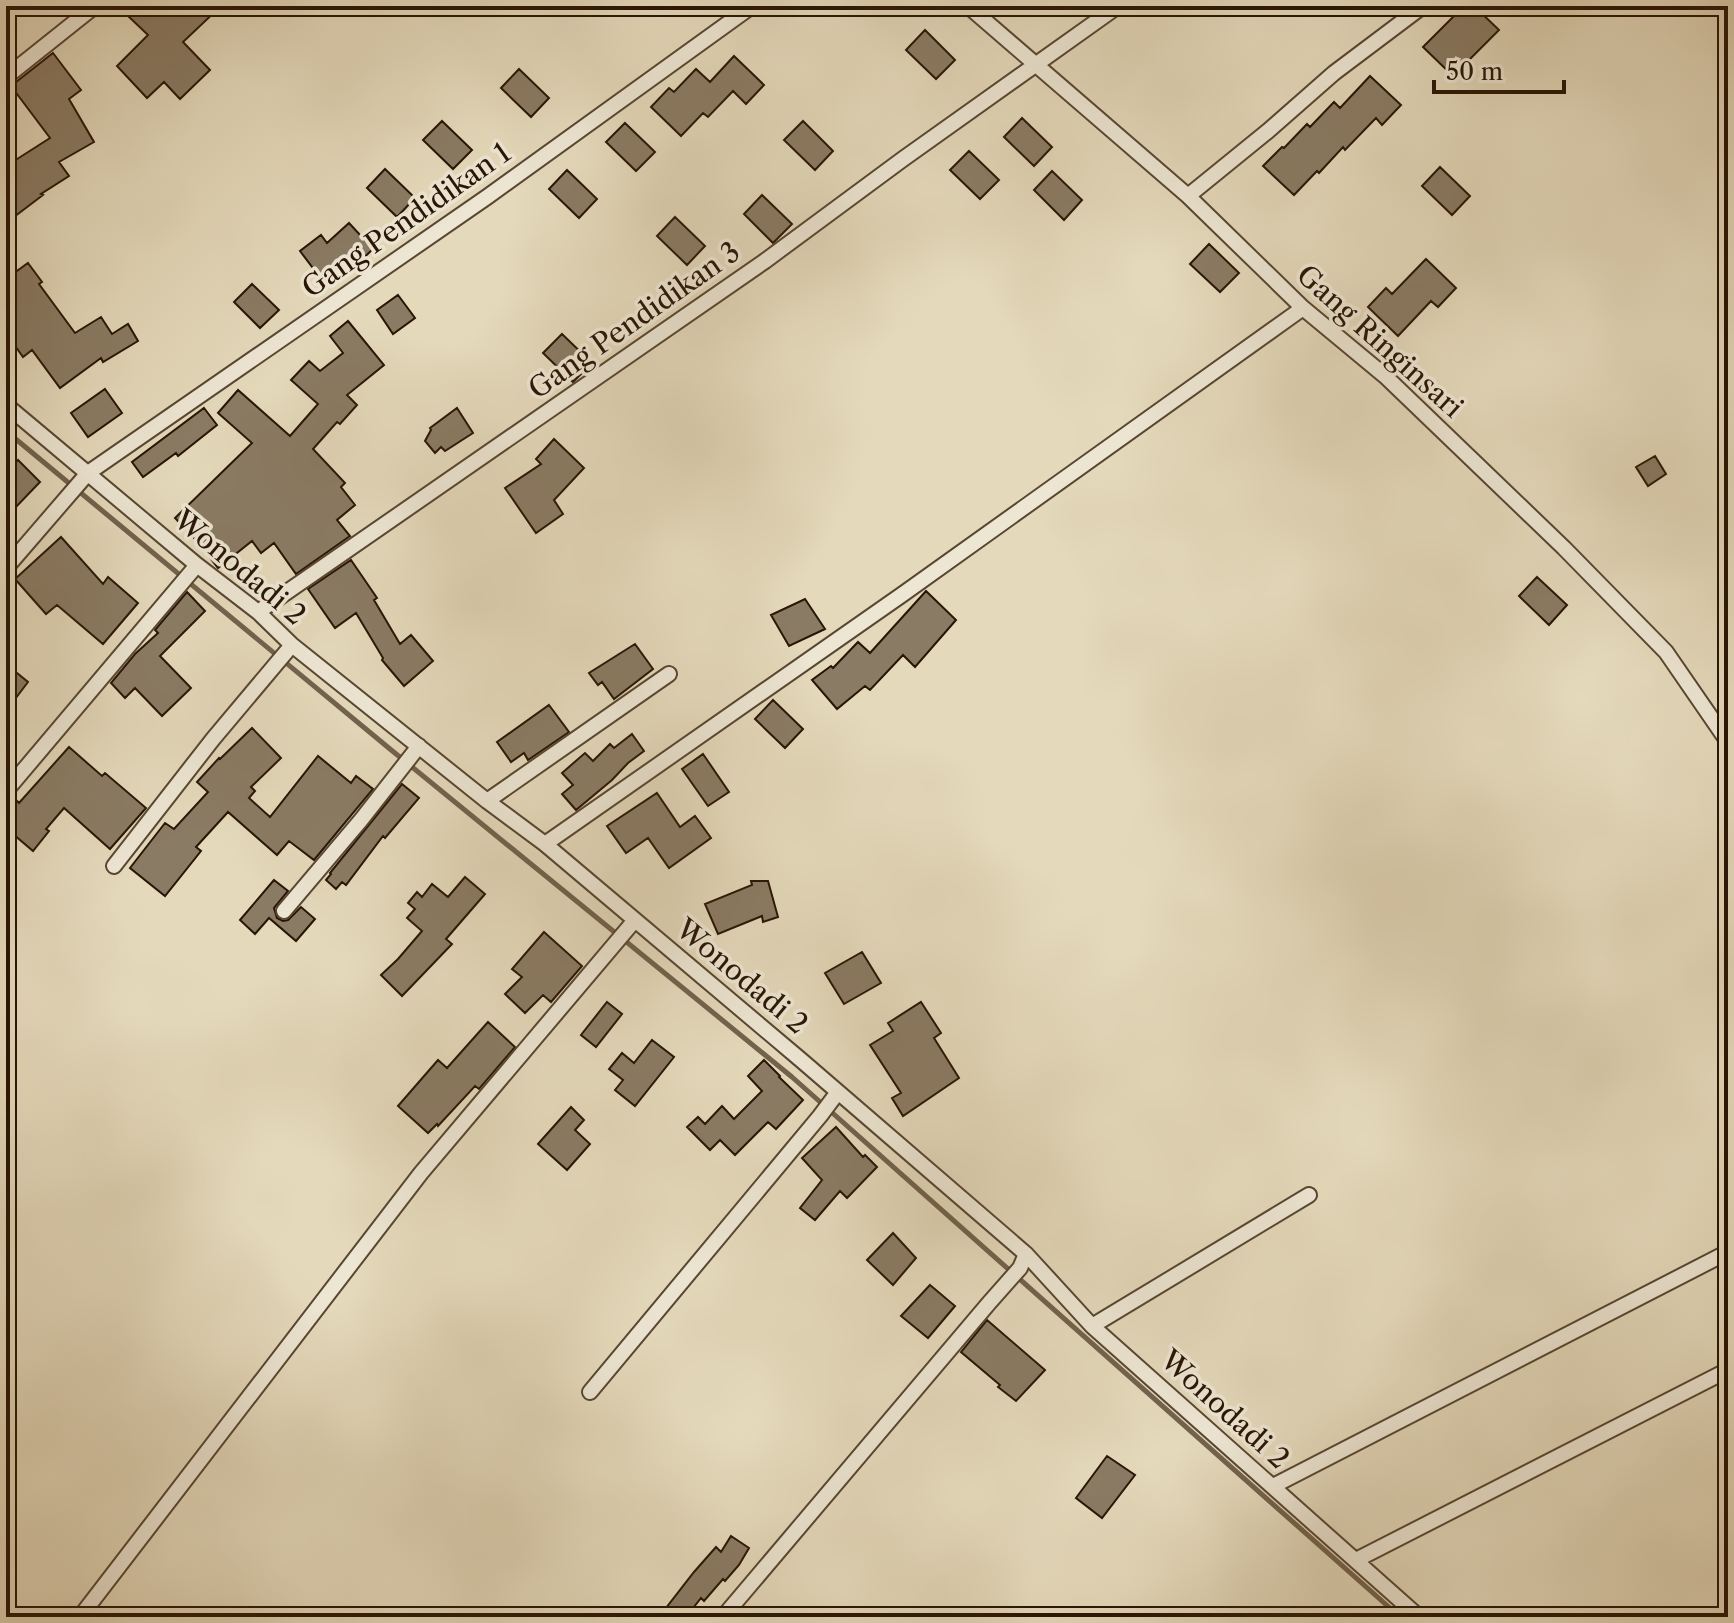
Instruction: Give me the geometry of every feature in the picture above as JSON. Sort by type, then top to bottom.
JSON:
[{"type":"street","points":[[6,77],[95,6]]},
{"type":"street","name":"Gang Pendidikan 1","points":[[6,568],[88,473],[487,197],[752,6]]},
{"type":"street","name":"Gang Ringinsari","points":[[968,6],[1188,196],[1303,308],[1385,376],[1564,548],[1666,652],[1728,742]]},
{"type":"street","name":"Gang Pendidikan 3","points":[[258,612],[765,261],[1118,6]]},
{"type":"street","points":[[1188,196],[1334,73],[1423,6]]},
{"type":"street","points":[[545,844],[890,604],[1303,308]]},
{"type":"street","name":"Wonodadi 2","points":[[6,405],[197,565],[258,612],[292,645],[545,844],[837,1094],[1419,1617]]},
{"type":"street","points":[[6,791],[197,565]]},
{"type":"street","points":[[114,866],[213,739],[292,645]]},
{"type":"street","points":[[487,801],[669,674]]},
{"type":"street","points":[[284,911],[419,746]]},
{"type":"street","points":[[80,1617],[421,1173],[634,921]]},
{"type":"street","points":[[590,1392],[837,1094]]},
{"type":"street","points":[[1092,1326],[1309,1195]]},
{"type":"street","points":[[1273,1486],[1728,1252]]},
{"type":"street","points":[[723,1617],[1023,1261]]},
{"type":"street","points":[[1356,1560],[1728,1370]]},
{"type":"building","points":[[136,6],[221,6],[183,42],[210,70],[180,99],[164,82],[147,98],[117,66],[148,35],[127,15]]},
{"type":"building","points":[[1464,6],[1474,6],[1499,30],[1453,76],[1423,47]]},
{"type":"building","points":[[925,30],[955,60],[936,79],[906,50]]},
{"type":"building","points":[[53,53],[81,90],[69,99],[94,142],[59,162],[69,176],[6,223],[6,150],[14,161],[50,138],[11,86]]},
{"type":"building","points":[[734,56],[764,85],[746,104],[733,91],[708,117],[703,113],[681,136],[651,107],[669,88],[674,92],[696,69],[710,82]]},
{"type":"building","points":[[519,69],[549,98],[531,117],[501,88]]},
{"type":"building","points":[[1370,76],[1401,105],[1382,125],[1376,118],[1294,195],[1263,166],[1307,124],[1310,127],[1334,102],[1340,108]]},
{"type":"building","points":[[1022,118],[1052,147],[1034,166],[1004,137]]},
{"type":"building","points":[[442,121],[472,150],[453,169],[423,140]]},
{"type":"building","points":[[803,121],[833,151],[815,170],[784,140]]},
{"type":"building","points":[[625,123],[655,152],[636,171],[606,142]]},
{"type":"building","points":[[969,151],[999,180],[980,199],[950,170]]},
{"type":"building","points":[[1440,167],[1470,196],[1452,215],[1422,186]]},
{"type":"building","points":[[385,169],[415,198],[397,217],[367,188]]},
{"type":"building","points":[[567,170],[597,199],[579,218],[549,189]]},
{"type":"building","points":[[1052,171],[1082,200],[1064,220],[1034,190]]},
{"type":"building","points":[[762,195],[792,224],[773,243],[744,214]]},
{"type":"building","points":[[675,217],[705,246],[687,265],[657,236]]},
{"type":"building","points":[[349,223],[373,249],[354,267],[352,264],[325,284],[300,251],[321,235],[327,243]]},
{"type":"building","points":[[1209,244],[1239,273],[1220,292],[1190,264]]},
{"type":"building","points":[[1426,259],[1456,288],[1438,307],[1431,301],[1398,336],[1368,307],[1386,288],[1392,294]]},
{"type":"building","points":[[28,263],[42,282],[39,284],[75,333],[101,317],[112,334],[128,324],[138,341],[103,362],[101,358],[60,388],[32,350],[23,357],[6,333],[6,279]]},
{"type":"building","points":[[252,284],[279,310],[260,328],[234,302]]},
{"type":"building","points":[[398,295],[415,318],[393,334],[377,310]]},
{"type":"building","points":[[348,321],[384,365],[347,395],[357,405],[313,449],[345,483],[341,487],[355,505],[337,520],[350,536],[296,574],[274,543],[261,553],[252,541],[218,568],[175,518],[252,443],[218,413],[238,390],[290,436],[318,404],[291,380],[309,361],[320,371],[343,353],[330,336]]},
{"type":"building","points":[[562,334],[592,363],[573,382],[543,353]]},
{"type":"building","points":[[105,389],[122,413],[88,437],[71,413]]},
{"type":"building","points":[[204,408],[217,425],[178,456],[176,453],[143,477],[132,462]]},
{"type":"building","points":[[457,408],[473,433],[445,451],[441,447],[435,453],[425,441],[430,428]]},
{"type":"building","points":[[554,439],[584,468],[554,500],[563,514],[536,533],[505,488],[541,464],[536,459]]},
{"type":"building","points":[[1655,456],[1666,474],[1648,486],[1636,467]]},
{"type":"building","points":[[18,460],[40,482],[14,509],[6,501],[6,472]]},
{"type":"building","points":[[61,537],[103,584],[108,577],[138,603],[103,644],[57,605],[46,614],[15,579]]},
{"type":"building","points":[[351,560],[377,598],[374,600],[400,644],[411,635],[433,661],[404,686],[382,660],[356,613],[335,628],[308,589]]},
{"type":"building","points":[[1537,577],[1567,605],[1549,625],[1519,596]]},
{"type":"building","points":[[926,591],[956,620],[915,667],[903,655],[870,690],[865,686],[837,709],[812,680],[831,666],[833,668],[858,642],[870,653]]},
{"type":"building","points":[[187,592],[205,611],[160,656],[191,688],[162,716],[135,688],[125,698],[111,683],[158,633],[155,630]]},
{"type":"building","points":[[805,599],[825,629],[789,646],[771,615]]},
{"type":"building","points":[[635,644],[653,669],[614,699],[602,682],[598,685],[589,673]]},
{"type":"building","points":[[6,664],[28,682],[6,711]]},
{"type":"building","points":[[773,700],[803,729],[785,748],[755,719]]},
{"type":"building","points":[[549,705],[569,732],[528,760],[524,753],[511,762],[497,742]]},
{"type":"building","points":[[252,728],[281,758],[251,787],[255,791],[249,798],[270,817],[318,756],[351,783],[356,776],[373,789],[314,860],[289,841],[277,855],[228,812],[196,847],[201,851],[165,896],[130,868],[165,823],[174,829],[208,792],[197,782]]},
{"type":"building","points":[[632,734],[644,751],[576,810],[562,794],[573,785],[562,773],[585,753],[593,761],[610,744],[614,748]]},
{"type":"building","points":[[69,747],[146,808],[110,849],[64,808],[33,851],[6,828],[6,809],[15,799],[19,803]]},
{"type":"building","points":[[703,754],[729,792],[708,806],[682,769]]},
{"type":"building","points":[[402,784],[419,798],[385,838],[383,836],[346,885],[342,882],[336,889],[326,880],[330,873]]},
{"type":"building","points":[[657,793],[680,827],[695,816],[711,838],[669,868],[648,838],[626,853],[607,826]]},
{"type":"building","points":[[465,877],[485,894],[446,939],[452,944],[402,996],[381,975],[422,931],[407,918],[415,909],[408,903],[417,892],[422,897],[432,884],[448,897]]},
{"type":"building","points":[[274,880],[288,891],[274,908],[277,918],[288,920],[301,907],[315,919],[296,941],[269,918],[255,934],[240,920]]},
{"type":"building","points":[[751,881],[768,881],[778,917],[763,922],[762,916],[718,934],[705,904],[752,885]]},
{"type":"building","points":[[544,932],[582,966],[551,1002],[543,995],[525,1013],[505,994],[522,977],[512,969]]},
{"type":"building","points":[[862,952],[881,983],[844,1004],[825,973]]},
{"type":"building","points":[[607,1002],[622,1014],[596,1047],[581,1035]]},
{"type":"building","points":[[921,1002],[941,1033],[934,1038],[959,1078],[903,1116],[892,1098],[901,1093],[870,1045],[893,1031],[888,1023]]},
{"type":"building","points":[[488,1022],[515,1047],[479,1089],[475,1086],[428,1133],[398,1106],[438,1060],[447,1068]]},
{"type":"building","points":[[652,1040],[674,1057],[635,1106],[615,1090],[623,1080],[609,1069],[622,1053],[634,1063]]},
{"type":"building","points":[[764,1060],[803,1100],[776,1129],[768,1122],[735,1155],[720,1140],[710,1150],[687,1127],[698,1117],[705,1124],[722,1106],[734,1119],[762,1091],[748,1076]]},
{"type":"building","points":[[571,1107],[584,1120],[575,1130],[590,1144],[567,1170],[538,1144]]},
{"type":"building","points":[[836,1127],[863,1157],[865,1155],[877,1167],[847,1198],[840,1191],[815,1220],[800,1208],[822,1180],[802,1158]]},
{"type":"building","points":[[893,1233],[916,1258],[893,1285],[867,1260]]},
{"type":"building","points":[[930,1285],[955,1306],[928,1338],[901,1316]]},
{"type":"building","points":[[987,1320],[1045,1370],[1016,1401],[961,1352]]},
{"type":"building","points":[[1107,1456],[1135,1475],[1102,1518],[1076,1498]]},
{"type":"building","points":[[731,1536],[749,1548],[725,1581],[723,1579],[704,1601],[701,1598],[686,1617],[659,1617],[716,1547],[721,1552]]},
{"type":"waterway","points":[[6,431],[792,1077],[1400,1617]]}]
